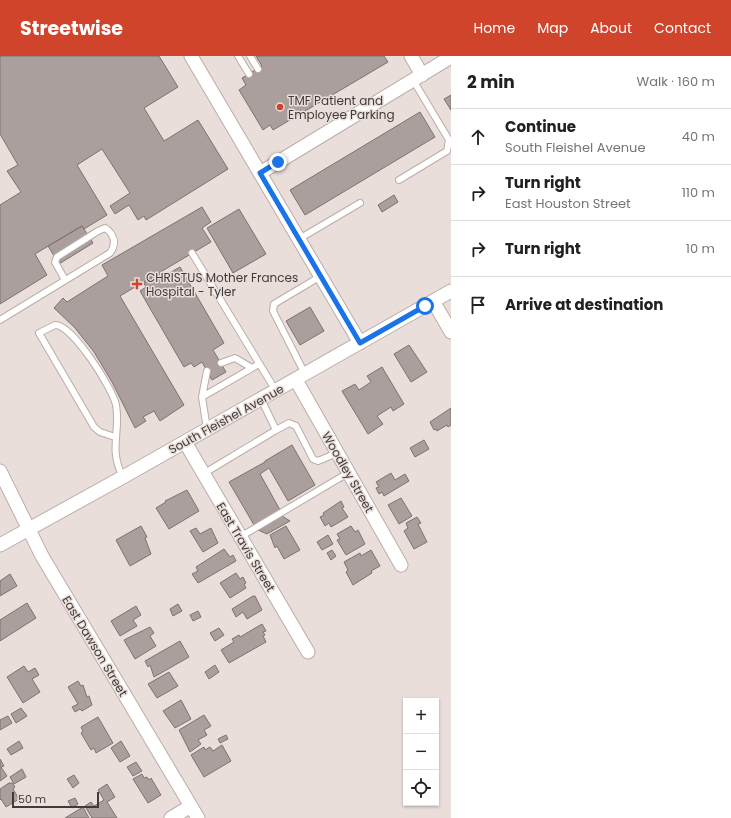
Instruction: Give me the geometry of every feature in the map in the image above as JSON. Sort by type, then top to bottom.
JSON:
[{"type":"street","points":[[411,56],[417,77]]},
{"type":"street","points":[[195,57],[260,173],[360,343]]},
{"type":"street","points":[[260,173],[451,57]]},
{"type":"street","name":"South Fleishel Avenue","points":[[0,545],[301,377],[451,291]]},
{"type":"street","points":[[433,301],[451,332]]},
{"type":"street","name":"Woodley Street","points":[[301,377],[337,453],[401,565]]},
{"type":"street","name":"East Travis Street","points":[[185,442],[308,652]]},
{"type":"street","name":"East Dawson Street","points":[[0,471],[27,529],[42,556],[198,818]]},
{"type":"street","points":[[170,818],[191,806]]},
{"type":"lane","points":[[238,56],[249,74]]},
{"type":"lane","points":[[250,56],[258,69]]},
{"type":"lane","points":[[399,180],[447,151],[449,140],[417,77]]},
{"type":"lane","points":[[299,239],[360,203]]},
{"type":"lane","points":[[0,320],[110,253],[114,240],[108,230],[105,228],[98,231],[57,257],[55,262],[65,280]]},
{"type":"lane","points":[[192,253],[276,391]]},
{"type":"lane","points":[[301,377],[272,312],[274,304],[321,276]]},
{"type":"lane","points":[[115,437],[100,432],[94,427],[39,333],[51,326],[62,326],[90,358],[114,399],[116,410],[116,462],[123,477]]},
{"type":"lane","points":[[221,363],[235,358],[252,368]]},
{"type":"lane","points":[[202,397],[259,364]]},
{"type":"lane","points":[[207,371],[202,397],[207,429]]},
{"type":"lane","points":[[260,399],[276,430]]},
{"type":"lane","points":[[203,474],[289,423],[296,426],[312,459],[318,461],[337,453]]},
{"type":"lane","points":[[240,537],[348,473]]},
{"type":"building","points":[[0,56],[159,56],[178,87],[144,108],[164,141],[198,120],[228,169],[146,220],[144,216],[138,220],[129,205],[115,214],[110,206],[130,193],[102,149],[77,165],[107,215],[84,229],[82,226],[35,254],[47,275],[0,304],[0,205],[21,192],[7,171],[18,165],[0,134]]},
{"type":"building","name":"TMF Patient and Employee Parking","points":[[256,56],[384,56],[388,62],[273,130],[270,125],[263,130],[239,90],[246,85],[242,78],[262,66]]},
{"type":"building","points":[[451,95],[451,110],[444,99]]},
{"type":"building","points":[[420,112],[435,137],[305,215],[290,190]]},
{"type":"building","points":[[394,195],[398,202],[382,212],[378,205]]},
{"type":"building","points":[[202,207],[211,222],[202,228],[211,242],[120,296],[184,405],[160,421],[154,411],[143,417],[146,421],[135,428],[112,382],[94,352],[75,328],[54,308],[63,298],[67,302],[108,276],[102,265]]},
{"type":"building","points":[[239,209],[266,254],[233,273],[207,228]]},
{"type":"building","points":[[82,226],[93,243],[59,264],[48,246]]},
{"type":"building","points":[[180,267],[224,343],[213,350],[226,372],[212,380],[202,362],[194,367],[191,363],[184,367],[140,291],[146,287],[144,283],[163,272],[166,275]]},
{"type":"building","points":[[310,307],[324,331],[300,345],[286,321]]},
{"type":"building","points":[[409,345],[427,372],[411,382],[394,354]]},
{"type":"building","points":[[382,367],[404,404],[393,411],[391,407],[377,416],[383,424],[368,434],[342,391],[355,384],[359,390],[371,382],[367,376]]},
{"type":"building","points":[[451,408],[451,425],[448,427],[447,425],[437,431],[436,429],[434,430],[430,422]]},
{"type":"building","points":[[424,440],[429,449],[415,457],[410,448]]},
{"type":"building","points":[[292,445],[315,485],[288,501],[269,468],[260,474],[280,510],[254,525],[229,482]]},
{"type":"building","points":[[391,473],[395,480],[405,474],[409,481],[384,496],[382,492],[379,494],[376,488],[379,487],[376,482]]},
{"type":"building","points":[[187,490],[199,511],[169,529],[156,508],[166,502],[165,501]]},
{"type":"building","points":[[401,498],[412,516],[399,524],[388,505]]},
{"type":"building","points":[[341,501],[344,507],[342,508],[348,517],[331,527],[329,523],[325,526],[320,517],[324,515],[323,513]]},
{"type":"building","points":[[282,516],[290,521],[267,534],[258,530]]},
{"type":"building","points":[[417,517],[421,523],[418,524],[427,542],[414,549],[404,531],[408,528],[406,523]]},
{"type":"building","points":[[141,526],[147,537],[145,538],[151,554],[130,566],[116,540]]},
{"type":"building","points":[[286,526],[300,550],[284,559],[277,546],[275,548],[270,535]]},
{"type":"building","points":[[351,526],[355,532],[358,530],[365,544],[346,555],[337,540],[340,539],[337,534]]},
{"type":"building","points":[[196,528],[200,534],[211,528],[218,543],[203,552],[190,531]]},
{"type":"building","points":[[328,535],[333,544],[322,550],[317,542]]},
{"type":"building","points":[[224,549],[230,557],[233,555],[236,561],[198,583],[192,574],[198,571],[196,567]]},
{"type":"building","points":[[332,550],[336,556],[331,560],[327,553]]},
{"type":"building","points":[[371,550],[380,566],[353,585],[346,572],[348,570],[344,562],[360,553],[361,556]]},
{"type":"building","points":[[236,573],[240,579],[243,577],[246,583],[244,584],[246,588],[230,598],[220,583]]},
{"type":"building","points":[[10,574],[17,586],[0,596],[0,581]]},
{"type":"building","points":[[255,596],[262,610],[247,619],[243,612],[236,617],[232,609]]},
{"type":"building","points":[[27,603],[36,618],[0,641],[0,620]]},
{"type":"building","points":[[178,604],[182,611],[173,616],[170,609]]},
{"type":"building","points":[[136,606],[141,615],[133,620],[137,626],[120,636],[111,621]]},
{"type":"building","points":[[198,611],[201,617],[193,621],[190,615]]},
{"type":"building","points":[[262,624],[266,631],[263,632],[265,635],[263,636],[266,642],[229,663],[221,650],[234,642],[232,639],[239,635],[240,637]]},
{"type":"building","points":[[150,627],[154,633],[150,636],[156,646],[135,659],[124,640]]},
{"type":"building","points":[[219,628],[224,635],[215,641],[210,633]]},
{"type":"building","points":[[180,641],[189,657],[154,677],[150,665],[148,667],[145,661]]},
{"type":"building","points":[[215,665],[219,672],[209,679],[205,672]]},
{"type":"building","points":[[24,666],[28,672],[35,668],[39,675],[32,679],[40,692],[23,703],[7,677]]},
{"type":"building","points":[[169,672],[178,686],[157,698],[148,684]]},
{"type":"building","points":[[78,681],[81,686],[83,685],[87,697],[89,696],[92,705],[82,711],[80,709],[75,712],[72,707],[78,704],[68,687]]},
{"type":"building","points":[[181,700],[191,719],[175,728],[163,711]]},
{"type":"building","points":[[21,708],[27,716],[16,723],[11,714]]},
{"type":"building","points":[[204,715],[211,726],[204,730],[207,735],[198,740],[201,744],[190,752],[179,730]]},
{"type":"building","points":[[8,716],[12,723],[0,730],[0,720]]},
{"type":"building","points":[[98,717],[113,743],[96,753],[94,748],[91,750],[81,733],[83,731],[81,727]]},
{"type":"building","points":[[226,735],[228,739],[220,743],[218,739]]},
{"type":"building","points":[[19,741],[23,748],[11,755],[7,749]]},
{"type":"building","points":[[121,741],[130,756],[120,762],[111,748]]},
{"type":"building","points":[[222,745],[231,761],[204,777],[191,755],[204,747],[205,750],[210,747],[213,751]]},
{"type":"building","points":[[0,759],[4,766],[1,767],[7,776],[0,781]]},
{"type":"building","points":[[136,762],[142,771],[133,776],[127,767]]},
{"type":"building","points":[[22,769],[26,777],[14,784],[10,777]]},
{"type":"building","points":[[142,774],[144,778],[147,777],[149,780],[151,778],[161,795],[148,803],[133,779]]},
{"type":"building","points":[[74,775],[79,783],[73,788],[67,779]]},
{"type":"building","points":[[9,783],[12,783],[15,787],[13,789],[19,799],[6,807],[1,799],[0,800],[0,789]]},
{"type":"building","points":[[107,784],[115,797],[107,802],[117,818],[92,818],[85,806],[91,802],[94,806],[104,800],[98,790]]},
{"type":"building","points":[[75,798],[78,804],[72,808],[68,801]]},
{"type":"building","points":[[83,807],[89,818],[65,818]]},
{"type":"place","name":"TMF Patient and Employee Parking","points":[[280,107]]},
{"type":"place","name":"CHRISTUS Mother Frances Hospital - Tyler","points":[[137,284]]},
{"type":"route","points":[[278,162],[260,173],[360,343],[425,306]]}]
